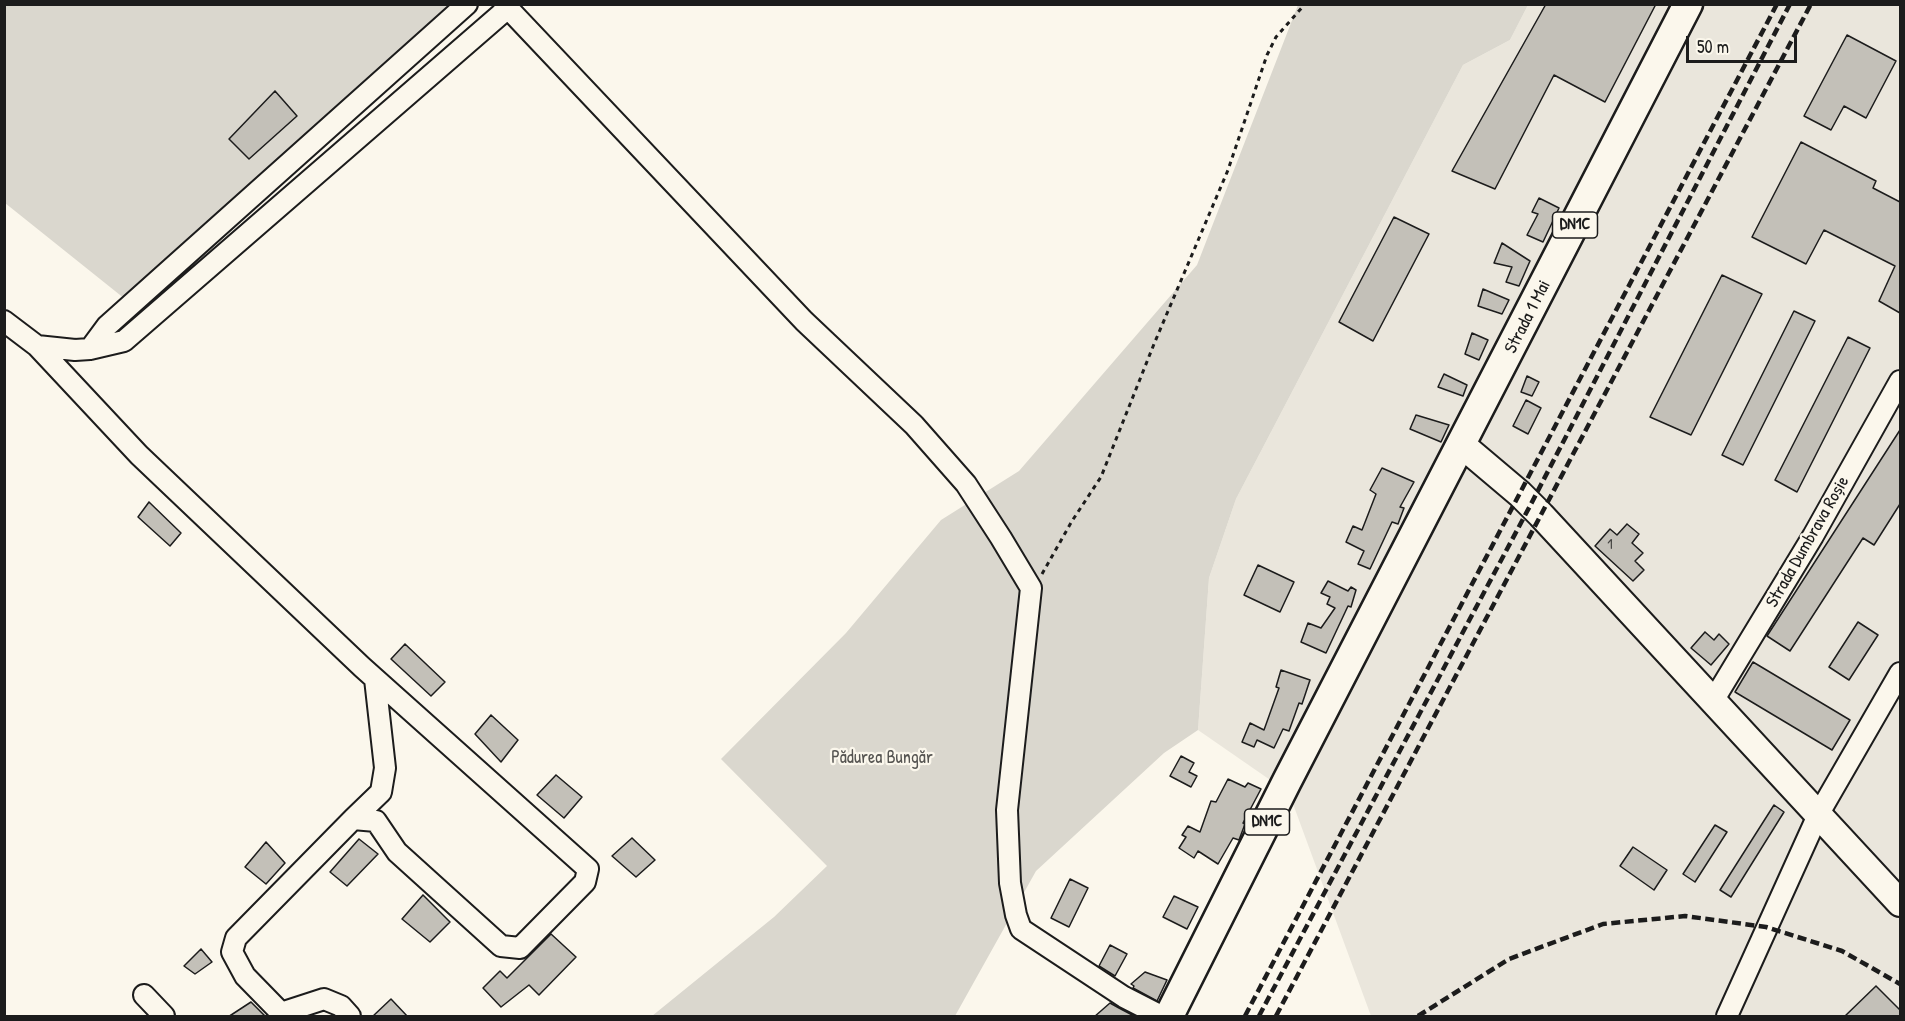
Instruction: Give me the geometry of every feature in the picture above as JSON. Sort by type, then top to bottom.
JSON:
[{"type":"highway","name":"Strada 1 Mai","points":[[1169,1017],[1287,781],[1688,4]]},
{"type":"main road","points":[[1462,445],[1536,510],[1900,903]]},
{"type":"street","points":[[90,349],[107,326],[466,4]]},
{"type":"street","points":[[37,346],[60,350],[90,349],[124,341],[506,6],[804,321],[914,425],[966,484],[1002,538],[1031,588],[1007,810],[1010,883],[1016,915],[1021,929],[1124,997],[1161,1017]]},
{"type":"street","points":[[4,321],[37,346],[139,455],[375,680],[588,869],[585,882],[520,948],[501,946],[398,852],[376,821],[353,819]]},
{"type":"street","name":"Strada Dumbrava Roșie","points":[[1713,701],[1813,536],[1900,381]]},
{"type":"street","points":[[1727,1017],[1818,815],[1900,674]]},
{"type":"street","points":[[350,1017],[341,1006],[324,999],[282,1015],[245,976],[232,952],[236,938],[381,792],[385,768],[375,680]]},
{"type":"street","points":[[144,995],[164,1017]]},
{"type":"path","points":[[1031,588],[1101,477],[1154,344],[1228,170],[1267,55],[1276,37],[1305,4]]},
{"type":"shaded area","points":[[1528,5],[1900,5],[1900,1016],[1371,1016],[1289,793],[1198,730],[1209,578],[1236,499],[1463,65],[1510,40]]},
{"type":"green space","points":[[4,5],[465,5],[125,299],[5,203]]},
{"type":"green space","name":"Pădurea Bungăr","points":[[1298,5],[1528,5],[1510,40],[1463,65],[1236,499],[1209,578],[1198,730],[1164,753],[1036,871],[955,1016],[652,1016],[774,917],[827,866],[721,759],[846,633],[941,520],[1019,471],[1197,265]]},
{"type":"building","points":[[1546,4],[1656,4],[1605,102],[1554,75],[1495,189],[1452,171]]},
{"type":"building","points":[[1847,35],[1896,61],[1866,118],[1844,106],[1831,130],[1804,116]]},
{"type":"building","points":[[275,91],[297,116],[249,159],[229,139]]},
{"type":"building","points":[[1801,142],[1876,181],[1873,188],[1900,202],[1900,313],[1879,301],[1895,266],[1824,230],[1806,264],[1752,237]]},
{"type":"building","points":[[1539,198],[1559,208],[1543,242],[1527,235],[1538,214],[1532,212]]},
{"type":"building","points":[[1394,217],[1429,234],[1373,341],[1339,322]]},
{"type":"building","points":[[1502,243],[1530,261],[1519,286],[1506,282],[1512,267],[1494,263]]},
{"type":"building","points":[[1722,275],[1762,294],[1691,435],[1650,417]]},
{"type":"building","points":[[1483,289],[1509,300],[1502,314],[1478,306]]},
{"type":"building","points":[[1794,311],[1815,321],[1743,465],[1722,455]]},
{"type":"building","points":[[1472,333],[1488,340],[1479,360],[1465,354]]},
{"type":"building","points":[[1848,337],[1870,348],[1797,492],[1775,480]]},
{"type":"building","points":[[1444,374],[1467,385],[1463,396],[1438,387]]},
{"type":"building","points":[[1527,376],[1539,382],[1532,396],[1521,392]]},
{"type":"building","points":[[1526,400],[1541,408],[1528,434],[1513,426]]},
{"type":"building","points":[[1416,415],[1449,425],[1441,442],[1410,429]]},
{"type":"building","points":[[1900,430],[1900,504],[1874,545],[1863,538],[1790,651],[1767,636]]},
{"type":"building","points":[[1382,468],[1414,482],[1400,507],[1404,508],[1398,524],[1392,522],[1370,569],[1358,564],[1364,551],[1346,542],[1353,526],[1362,530],[1376,494],[1370,490]]},
{"type":"building","points":[[149,502],[181,533],[170,546],[138,517]]},
{"type":"building","points":[[1627,524],[1639,534],[1632,543],[1643,553],[1635,561],[1644,570],[1633,581],[1595,546],[1610,529],[1617,535]]},
{"type":"building","points":[[1258,565],[1294,582],[1280,612],[1244,595]]},
{"type":"building","points":[[1328,581],[1348,591],[1351,587],[1356,590],[1351,607],[1348,606],[1326,653],[1301,642],[1308,623],[1321,628],[1335,608],[1327,604],[1330,597],[1321,593]]},
{"type":"building","points":[[1858,622],[1878,635],[1849,680],[1829,667]]},
{"type":"building","points":[[1705,632],[1714,640],[1719,634],[1729,644],[1711,665],[1691,648]]},
{"type":"building","points":[[405,644],[445,682],[431,696],[391,659]]},
{"type":"building","points":[[1753,662],[1850,720],[1832,750],[1735,692]]},
{"type":"building","points":[[1281,670],[1310,680],[1289,731],[1283,729],[1274,748],[1257,740],[1254,747],[1242,742],[1250,723],[1264,730],[1279,688],[1276,687]]},
{"type":"building","points":[[491,715],[518,740],[501,762],[475,734]]},
{"type":"building","points":[[1181,756],[1194,763],[1189,772],[1197,776],[1191,787],[1170,776]]},
{"type":"building","points":[[556,775],[582,797],[564,818],[537,795]]},
{"type":"building","points":[[1228,779],[1245,787],[1248,783],[1261,789],[1243,823],[1245,824],[1239,840],[1233,838],[1218,864],[1198,851],[1194,858],[1179,848],[1186,837],[1182,835],[1188,826],[1200,832],[1211,801],[1216,802]]},
{"type":"building","points":[[1774,805],[1784,812],[1731,897],[1720,890]]},
{"type":"building","points":[[1715,825],[1727,832],[1695,882],[1683,874]]},
{"type":"building","points":[[632,838],[655,860],[636,877],[612,856]]},
{"type":"building","points":[[359,839],[378,854],[347,886],[330,872]]},
{"type":"building","points":[[266,842],[285,863],[266,884],[245,867]]},
{"type":"building","points":[[1633,847],[1667,870],[1654,890],[1620,866]]},
{"type":"building","points":[[1070,879],[1088,888],[1069,927],[1051,918]]},
{"type":"building","points":[[423,895],[450,922],[430,942],[402,919]]},
{"type":"building","points":[[1174,896],[1198,907],[1187,929],[1163,917]]},
{"type":"building","points":[[551,934],[576,957],[539,995],[529,985],[501,1007],[483,988],[500,971],[507,978]]},
{"type":"building","points":[[1110,945],[1127,954],[1115,976],[1099,966]]},
{"type":"building","points":[[201,949],[212,962],[195,974],[184,966]]},
{"type":"building","points":[[1145,972],[1167,980],[1157,1001],[1133,988],[1131,984]]},
{"type":"building","points":[[1876,986],[1900,1010],[1900,1017],[1844,1017]]},
{"type":"building","points":[[391,999],[408,1017],[372,1017]]},
{"type":"building","points":[[251,1002],[266,1017],[228,1017]]},
{"type":"building","points":[[1110,1003],[1119,1008],[1136,1017],[1094,1017]]},
{"type":"railway","points":[[1245,1016],[1777,4]]},
{"type":"railway","points":[[1259,1016],[1531,504],[1790,4]]},
{"type":"railway","points":[[1276,1016],[1811,4]]},
{"type":"railway","points":[[1418,1016],[1509,959],[1603,924],[1685,916],[1766,927],[1842,951],[1900,984]]}]
